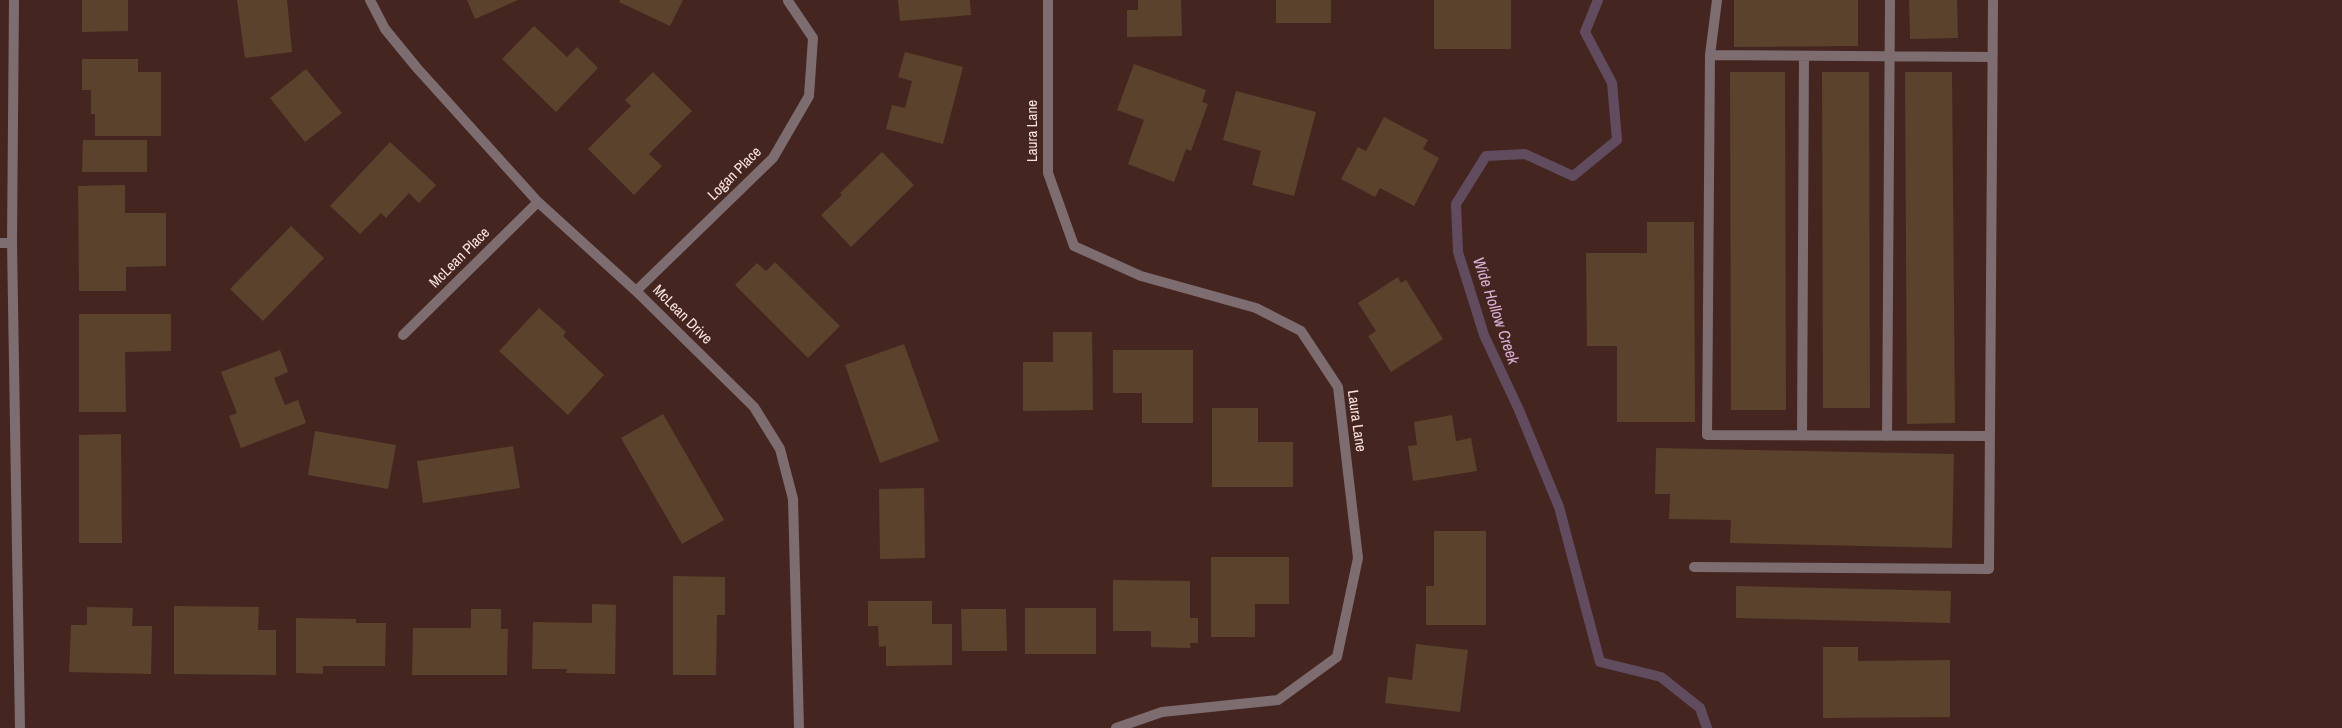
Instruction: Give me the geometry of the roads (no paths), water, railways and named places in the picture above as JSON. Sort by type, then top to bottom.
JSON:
[{"type":"street","points":[[14,0],[12,243],[20,728]]},
{"type":"street","name":"McLean Drive","points":[[370,0],[386,29],[412,62],[538,202],[636,291],[754,407],[780,449],[793,499],[799,728]]},
{"type":"street","name":"Laura Lane","points":[[1048,0],[1048,172],[1074,246],[1140,276],[1256,308],[1301,331],[1338,387],[1358,558],[1337,658],[1278,700],[1162,712],[1116,728]]},
{"type":"street","points":[[1717,0],[1710,55],[1707,434],[1990,436]]},
{"type":"street","points":[[1887,436],[1890,0]]},
{"type":"street","points":[[1694,566],[1989,569],[1993,0]]},
{"type":"street","name":"Logan Place","points":[[636,291],[773,158],[809,96],[813,38],[788,1]]},
{"type":"street","points":[[1710,55],[1992,57]]},
{"type":"street","points":[[1802,435],[1804,56]]},
{"type":"street","name":"McLean Place","points":[[403,335],[538,202]]},
{"type":"street","points":[[0,243],[12,243]]},
{"type":"waterway","name":"Wide Hollow Creek","points":[[1598,0],[1585,32],[1612,83],[1617,140],[1573,176],[1525,154],[1486,156],[1456,204],[1458,252],[1484,335],[1519,410],[1559,507],[1600,662],[1661,677],[1700,708],[1707,728]]}]
